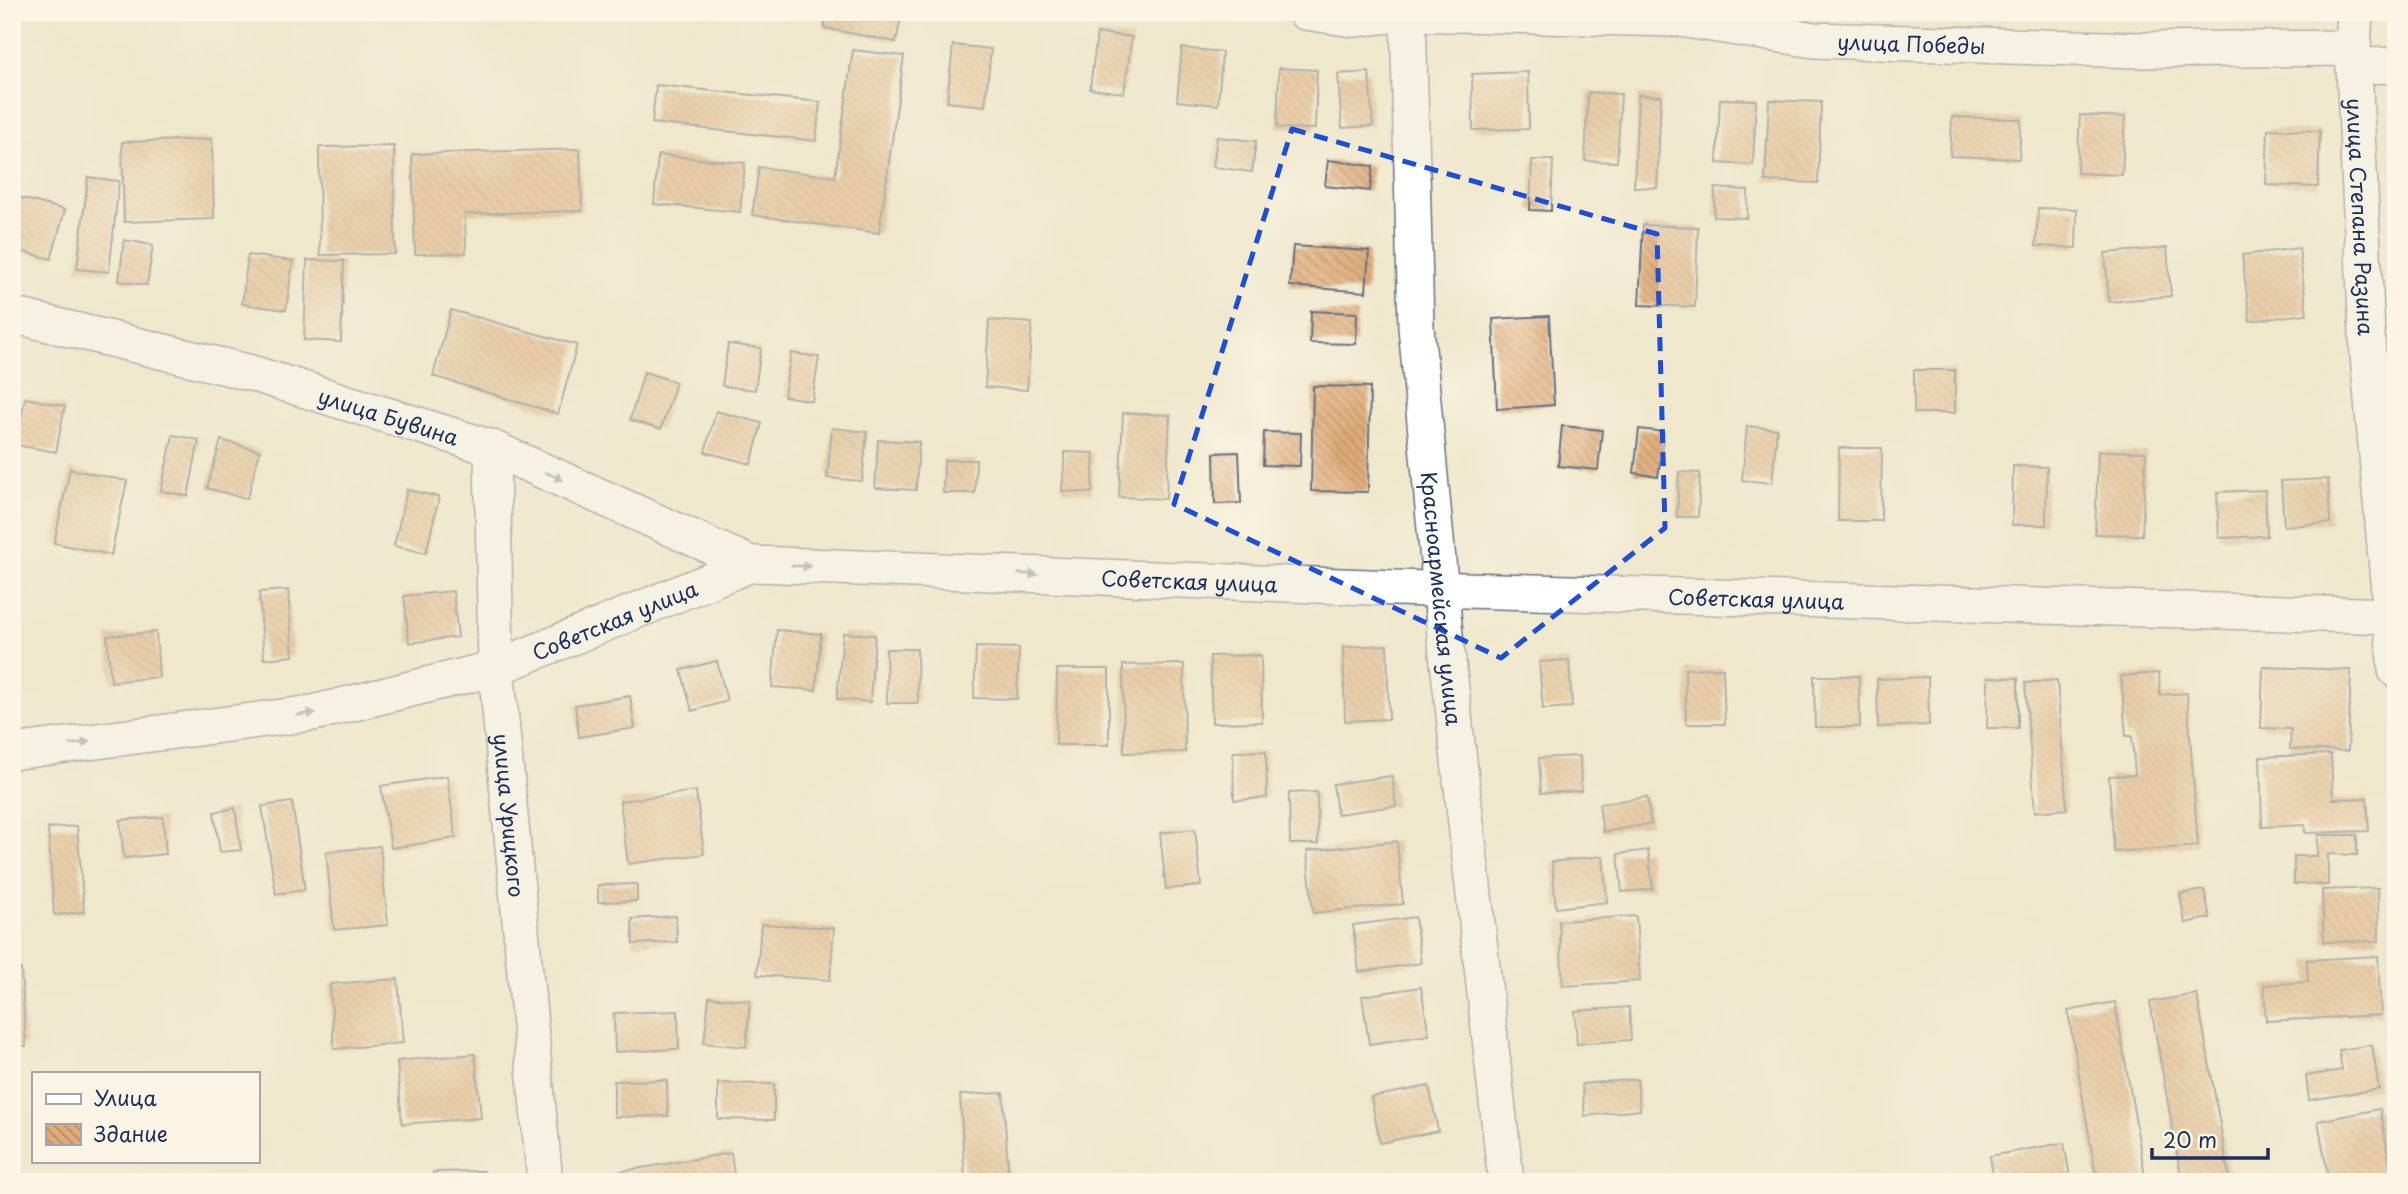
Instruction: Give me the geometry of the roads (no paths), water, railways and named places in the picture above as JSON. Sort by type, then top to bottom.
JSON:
[{"type":"street","name":"улица Победы","points":[[1305,12],[1353,19],[1408,13],[1680,19],[1828,40],[2354,57],[2396,65]]},
{"type":"street","name":"улица Степана Разина","points":[[2355,12],[2354,57],[2368,355],[2396,670]]},
{"type":"street","name":"Красноармейская улица","points":[[1408,13],[1416,327],[1440,589],[1506,1182]]},
{"type":"street","name":"улица Бувина","points":[[12,315],[251,373],[492,448],[751,564]]},
{"type":"street","name":"улица Урицкого","points":[[492,448],[496,668],[545,1182]]},
{"type":"street","name":"Советская улица","points":[[12,751],[313,713],[496,668],[751,564],[1440,589],[2393,616]]}]
